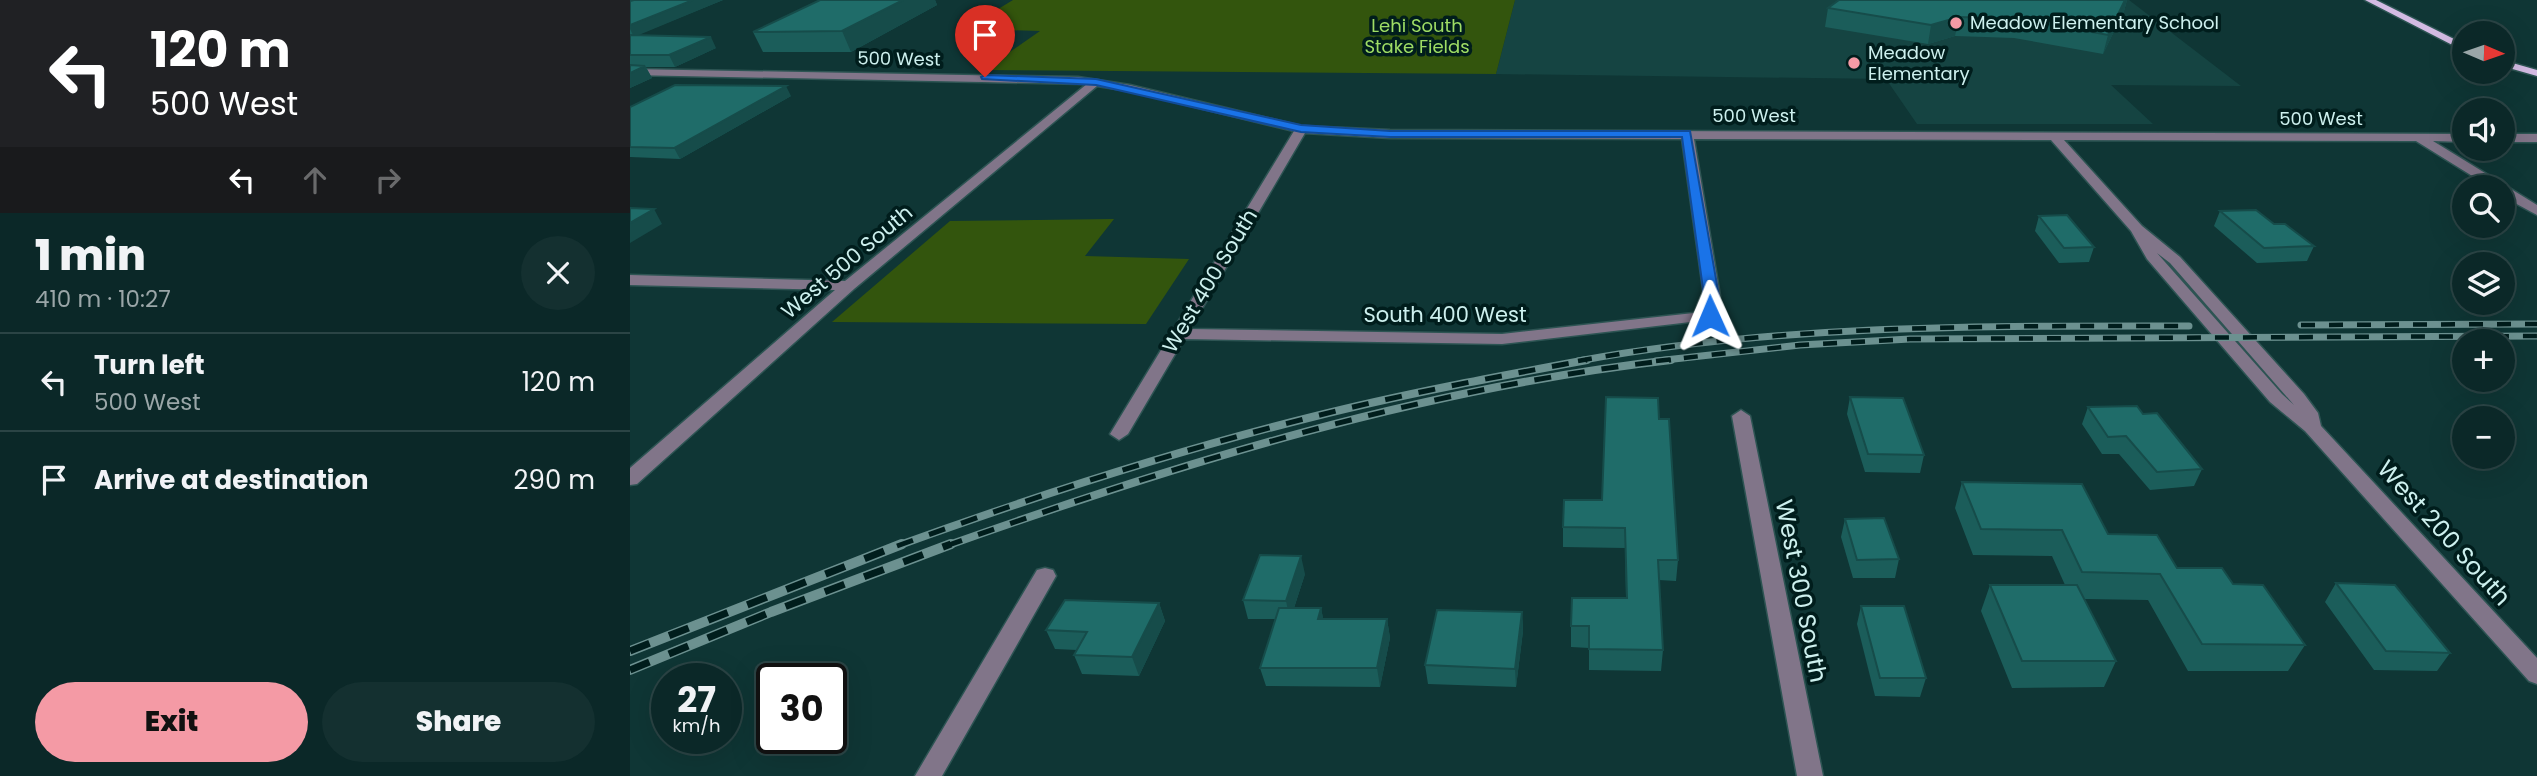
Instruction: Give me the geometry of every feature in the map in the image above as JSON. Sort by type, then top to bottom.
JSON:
[{"type":"main road","points":[[2369,0],[2452,42]]},
{"type":"main road","points":[[2515,66],[2537,73]]},
{"type":"street","name":"500 West","points":[[630,72],[1021,78],[1096,82],[1301,129],[1390,134],[1687,133],[2452,138]]},
{"type":"street","name":"West 500 South","points":[[630,479],[849,286],[1096,82]]},
{"type":"street","name":"West 400 South","points":[[1119,434],[1301,129]]},
{"type":"street","name":"South 400 West","points":[[1179,334],[1502,339],[1710,316],[1712,296],[1687,133]]},
{"type":"street","name":"West 200 South","points":[[2053,135],[2137,229],[2159,265],[2283,406],[2312,427],[2537,674]]},
{"type":"street","points":[[2419,138],[2480,175]]},
{"type":"street","points":[[2515,138],[2537,138]]},
{"type":"street","points":[[2515,197],[2537,211]]},
{"type":"street","points":[[630,280],[849,286]]},
{"type":"street","name":"West 300 South","points":[[1741,416],[1810,776]]},
{"type":"street","points":[[928,776],[1045,576]]},
{"type":"shaded area","name":"Meadow Elementary","points":[[1515,0],[2129,0],[2241,86],[2111,85],[2153,124],[1917,124],[1886,79],[1496,74]]},
{"type":"green space","name":"Lehi South Stake Fields","points":[[1013,0],[1515,0],[1496,74],[984,70],[1040,31],[965,29]]},
{"type":"green space","points":[[1114,219],[1085,256],[1189,259],[1146,324],[832,322],[950,221]]},
{"type":"building","points":[[693,0],[630,25],[630,1]]},
{"type":"building","points":[[820,0],[903,0],[842,31],[753,32]]},
{"type":"building","points":[[1839,0],[2125,0],[2108,35],[2019,19],[1959,17],[1931,25],[1828,8]]},
{"type":"building","points":[[630,35],[711,37],[669,55],[630,55]]},
{"type":"building","points":[[630,65],[645,66],[630,73]]},
{"type":"building","points":[[675,85],[786,86],[674,148],[630,147],[630,107]]},
{"type":"building","points":[[630,208],[654,209],[630,223]]},
{"type":"building","points":[[2256,210],[2274,224],[2285,224],[2314,246],[2264,248],[2220,211]]},
{"type":"building","points":[[2067,215],[2094,247],[2064,248],[2039,216]]},
{"type":"building","points":[[1606,397],[1658,398],[1659,419],[1669,419],[1678,560],[1658,560],[1663,650],[1589,649],[1589,626],[1571,626],[1572,598],[1627,598],[1625,528],[1563,527],[1564,500],[1602,500]]},
{"type":"building","points":[[1850,397],[1903,398],[1924,455],[1868,454]]},
{"type":"building","points":[[2137,406],[2143,414],[2157,413],[2202,469],[2157,472],[2126,436],[2108,437],[2088,407]]},
{"type":"building","points":[[1962,482],[2082,484],[2108,534],[2157,535],[2177,568],[2222,568],[2233,584],[2263,585],[2305,645],[2202,644],[2160,574],[2082,572],[2062,530],[1981,529]]},
{"type":"building","points":[[1884,518],[1899,559],[1857,560],[1845,519]]},
{"type":"building","points":[[1260,555],[1301,556],[1286,601],[1243,600]]},
{"type":"building","points":[[2336,583],[2395,585],[2450,653],[2386,651]]},
{"type":"building","points":[[1990,585],[2077,585],[2116,661],[2022,661]]},
{"type":"building","points":[[1065,600],[1159,603],[1132,657],[1074,655],[1087,632],[1046,630]]},
{"type":"building","points":[[1861,606],[1904,606],[1926,678],[1880,678]]},
{"type":"building","points":[[1279,608],[1321,608],[1318,619],[1387,619],[1377,668],[1260,668]]},
{"type":"building","points":[[1437,610],[1522,612],[1515,669],[1425,665]]},
{"type":"railway","points":[[2301,325],[2537,324]]},
{"type":"railway","points":[[1578,361],[1654,349],[1806,334],[1959,327],[2189,326]]},
{"type":"railway","points":[[1656,361],[1800,345],[1910,339],[2537,336]]},
{"type":"railway","points":[[897,546],[1103,476],[1207,445],[1415,393],[1587,360]]},
{"type":"railway","points":[[946,546],[1123,486],[1303,432],[1486,389],[1671,360]]},
{"type":"railway","points":[[630,651],[902,544]]},
{"type":"railway","points":[[630,670],[771,612],[951,544]]},
{"type":"place","name":"Meadow Elementary School","points":[[1956,23]]},
{"type":"place","name":"Meadow Elementary","points":[[1854,63]]},
{"type":"route","points":[[985,77],[1096,82],[1301,129],[1390,134],[1687,133],[1712,296],[1710,316]]}]
